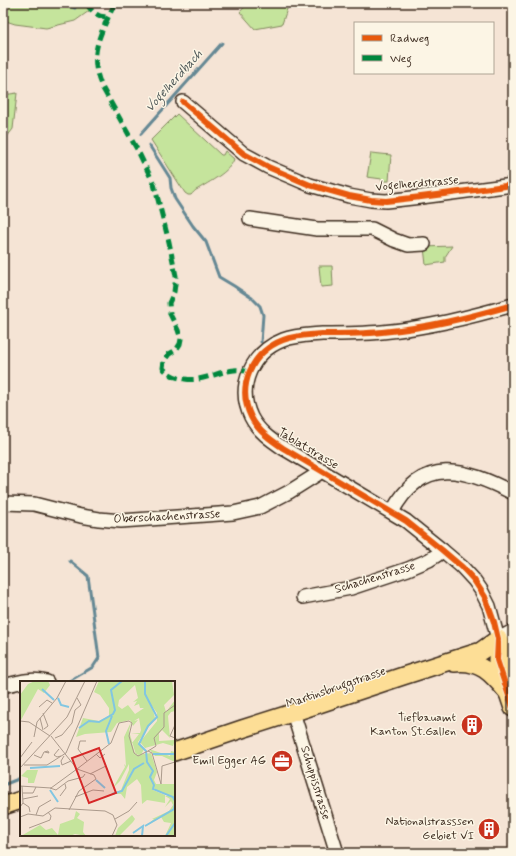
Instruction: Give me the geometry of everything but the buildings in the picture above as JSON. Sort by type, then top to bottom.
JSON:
[{"type":"main road","name":"Martinsbruggstrasse","points":[[175,741],[263,711],[289,709],[434,666],[481,651],[508,636]]},
{"type":"main road","name":"Martinsbruggstrasse","points":[[175,752],[242,729],[371,675],[477,640],[508,636]]},
{"type":"main road","points":[[508,636],[513,667]]},
{"type":"main road","points":[[508,636],[497,660],[511,701]]},
{"type":"main road","name":"Martinsbruggstrasse","points":[[434,666],[462,662],[473,664],[482,668],[497,680],[511,701]]},
{"type":"main road","points":[[3,806],[20,800]]},
{"type":"street","name":"Vogelherdstrasse","points":[[183,102],[244,154],[268,167],[310,185],[349,196],[386,201],[421,198],[513,185]]},
{"type":"street","points":[[250,219],[317,229],[372,229],[408,245],[424,244]]},
{"type":"street","name":"Tablatstrasse","points":[[508,636],[474,580],[462,567],[442,550],[406,521],[284,448],[258,428],[251,418],[246,403],[246,386],[249,372],[263,352],[274,344],[290,337],[382,332],[418,328],[463,319],[513,305]]},
{"type":"street","name":"Oberschachenstrasse","points":[[3,503],[34,504],[81,516],[121,521],[233,513],[260,507],[289,492],[322,470]]},
{"type":"street","points":[[392,512],[401,496],[412,485],[421,479],[443,472],[454,471],[471,475],[501,486],[513,493]]},
{"type":"street","name":"Schachenstrasse","points":[[303,597],[351,588],[408,569],[437,555],[442,550]]},
{"type":"street","points":[[20,681],[44,681]]},
{"type":"street","points":[[3,686],[20,681]]},
{"type":"street","name":"Schuppisstrasse","points":[[289,709],[297,725],[337,853]]},
{"type":"green space","points":[[3,3],[84,3],[89,11],[75,21],[46,28],[15,24],[3,20]]},
{"type":"green space","points":[[248,3],[289,3],[282,24],[255,29],[240,12]]},
{"type":"green space","points":[[17,93],[13,129],[3,142],[3,95]]},
{"type":"green space","points":[[177,114],[221,155],[223,155],[225,151],[234,159],[232,164],[224,172],[196,190],[191,195],[185,193],[151,140]]},
{"type":"green space","points":[[371,153],[391,155],[389,181],[382,181],[382,179],[367,177]]},
{"type":"green space","points":[[452,246],[445,257],[445,262],[426,265],[424,247]]},
{"type":"green space","points":[[319,266],[332,266],[333,286],[321,287]]},
{"type":"waterway","points":[[63,3],[75,8]]},
{"type":"waterway","name":"Vogelherdbach","points":[[141,134],[222,43]]},
{"type":"waterway","points":[[149,145],[170,178],[171,188],[175,199],[206,242],[219,277],[252,298],[260,306],[263,315],[261,342]]},
{"type":"waterway","points":[[70,561],[88,576],[99,658],[93,667],[71,680]]},
{"type":"waterway","points":[[3,785],[20,778]]},
{"type":"marked path","points":[[86,3],[98,15],[105,17],[109,16]]},
{"type":"marked path","points":[[115,3],[101,34],[96,54],[96,64],[102,87],[138,151],[154,184],[169,242],[176,276],[174,292],[169,303],[170,314],[181,339],[176,350],[169,354],[164,361],[163,368],[168,373],[176,377],[192,380],[234,370],[249,372]]},
{"type":"cycle path","points":[[183,102],[244,154],[268,167],[310,185],[349,196],[386,201],[513,185]]},
{"type":"cycle path","points":[[513,305],[465,318],[415,328],[374,333],[322,334],[288,338],[272,345],[255,361],[246,382],[245,394],[251,417],[257,427],[269,438],[283,448],[406,521],[462,567],[474,580],[485,597],[494,622],[498,639],[497,660],[513,708]]},
{"type":"place","name":"Tiefbauamt Kanton St.Gallen","points":[[472,725]]},
{"type":"place","name":"Emil Egger AG","points":[[282,761]]},
{"type":"place","name":"Nationalstrasssen Gebiet VI","points":[[489,829]]}]
